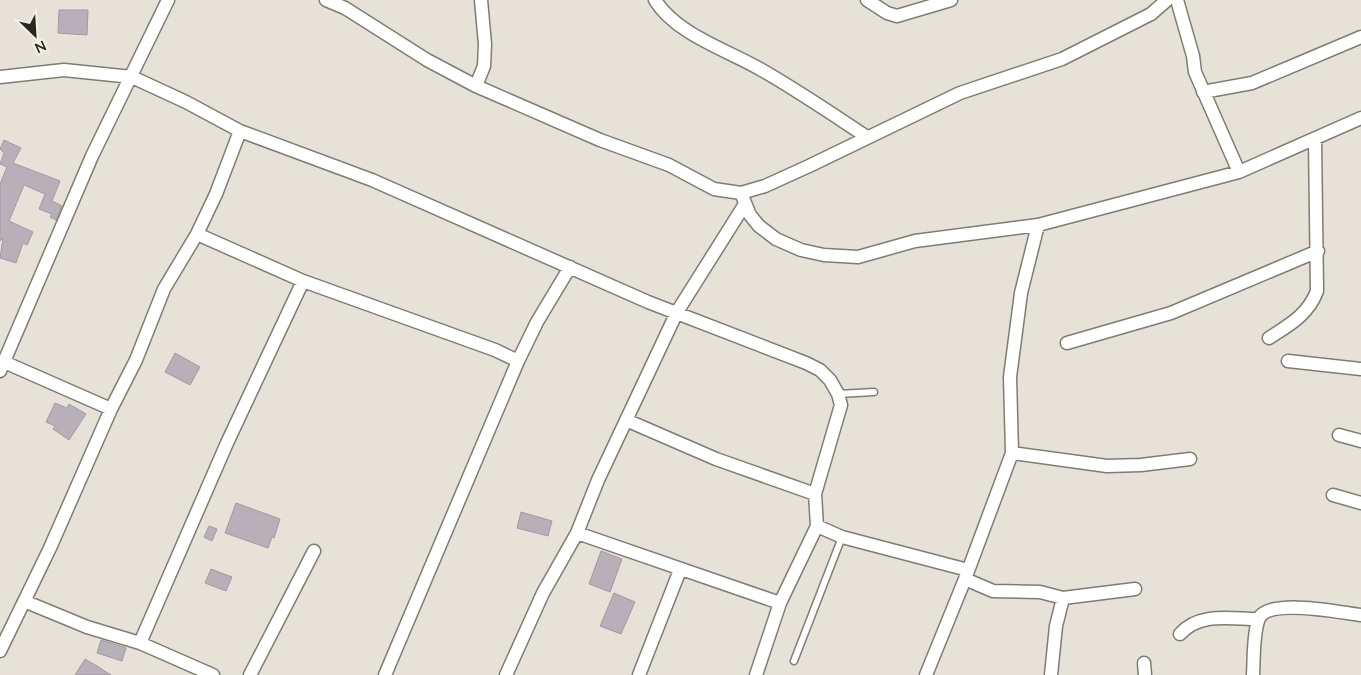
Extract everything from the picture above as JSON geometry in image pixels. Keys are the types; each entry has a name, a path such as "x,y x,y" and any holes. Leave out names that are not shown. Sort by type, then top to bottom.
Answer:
{"street":[{"path":"326,0 345,8 427,60 476,86 600,140 669,165 714,189 743,199 759,226 776,239 801,250 840,258 858,257 915,241 1038,224 1239,172 1361,118"},
{"path":"476,86 484,66 485,44 481,0"},
{"path":"656,0 668,17 717,49 758,68 867,137"},
{"path":"867,0 887,13 897,16 951,0"},
{"path":"506,675 544,593 577,533 598,480 678,312 743,199 765,186 968,89 1062,60 1151,14 1167,0"},
{"path":"1177,0 1193,56 1195,72 1239,172"},
{"path":"111,409 2,367 92,156 132,77 166,2"},
{"path":"1203,92 1252,83 1361,37"},
{"path":"0,77 64,70 132,77 186,102 240,131 372,180 648,302 678,312 820,370 838,394 841,405 815,494 817,526 780,603 756,675"},
{"path":"0,651 84,474 111,409 136,360 164,290 197,234 216,194 240,131"},
{"path":"1269,338 1296,320 1313,303 1317,291 1318,251 1315,139"},
{"path":"926,675 967,575 1012,453 1010,377 1022,293 1038,224"},
{"path":"197,234 303,281 495,350 518,362"},
{"path":"1067,343 1171,313 1318,251"},
{"path":"385,675 518,362 537,322 570,267"},
{"path":"140,643 231,434 303,281"},
{"path":"1288,361 1361,369"},
{"path":"626,420 716,459 815,494"},
{"path":"1339,434 1361,441"},
{"path":"1012,453 1107,466 1141,465 1190,459"},
{"path":"1333,495 1361,503"},
{"path":"817,526 842,537 967,575 993,591 1040,592 1063,598 1135,589"},
{"path":"577,533 780,603"},
{"path":"250,675 314,552"},
{"path":"639,675 680,570"},
{"path":"1051,675 1056,626 1063,598"},
{"path":"24,601 87,627 140,643 213,675"},
{"path":"1253,675 1258,619 1265,611 1279,607 1361,615"},
{"path":"1180,634 1188,625 1202,619 1258,619"}],"lane":[{"path":"838,394 874,392"},
{"path":"794,661 842,537"}],"building":[{"path":"59,10 88,10 87,35 58,33"},
{"path":"4,140 21,148 13,163 60,181 52,201 62,206 56,220 50,217 52,214 39,209 45,194 24,185 9,221 33,232 27,245 23,243 16,263 0,258 3,238 0,241 0,184 7,167 0,164 4,153 0,149"},
{"path":"175,353 200,367 190,385 165,372"},
{"path":"55,403 67,408 69,404 86,414 69,440 53,429 55,426 46,422"},
{"path":"236,503 280,519 274,538 272,537 268,548 225,533"},
{"path":"521,512 552,521 548,536 517,528"},
{"path":"209,526 217,529 212,541 204,537"},
{"path":"601,551 622,559 610,592 589,584"},
{"path":"211,569 232,577 226,591 205,583"},
{"path":"614,593 635,602 621,634 600,626"},
{"path":"101,640 126,648 122,661 97,653"},
{"path":"85,659 97,666 111,675 75,675"}]}
